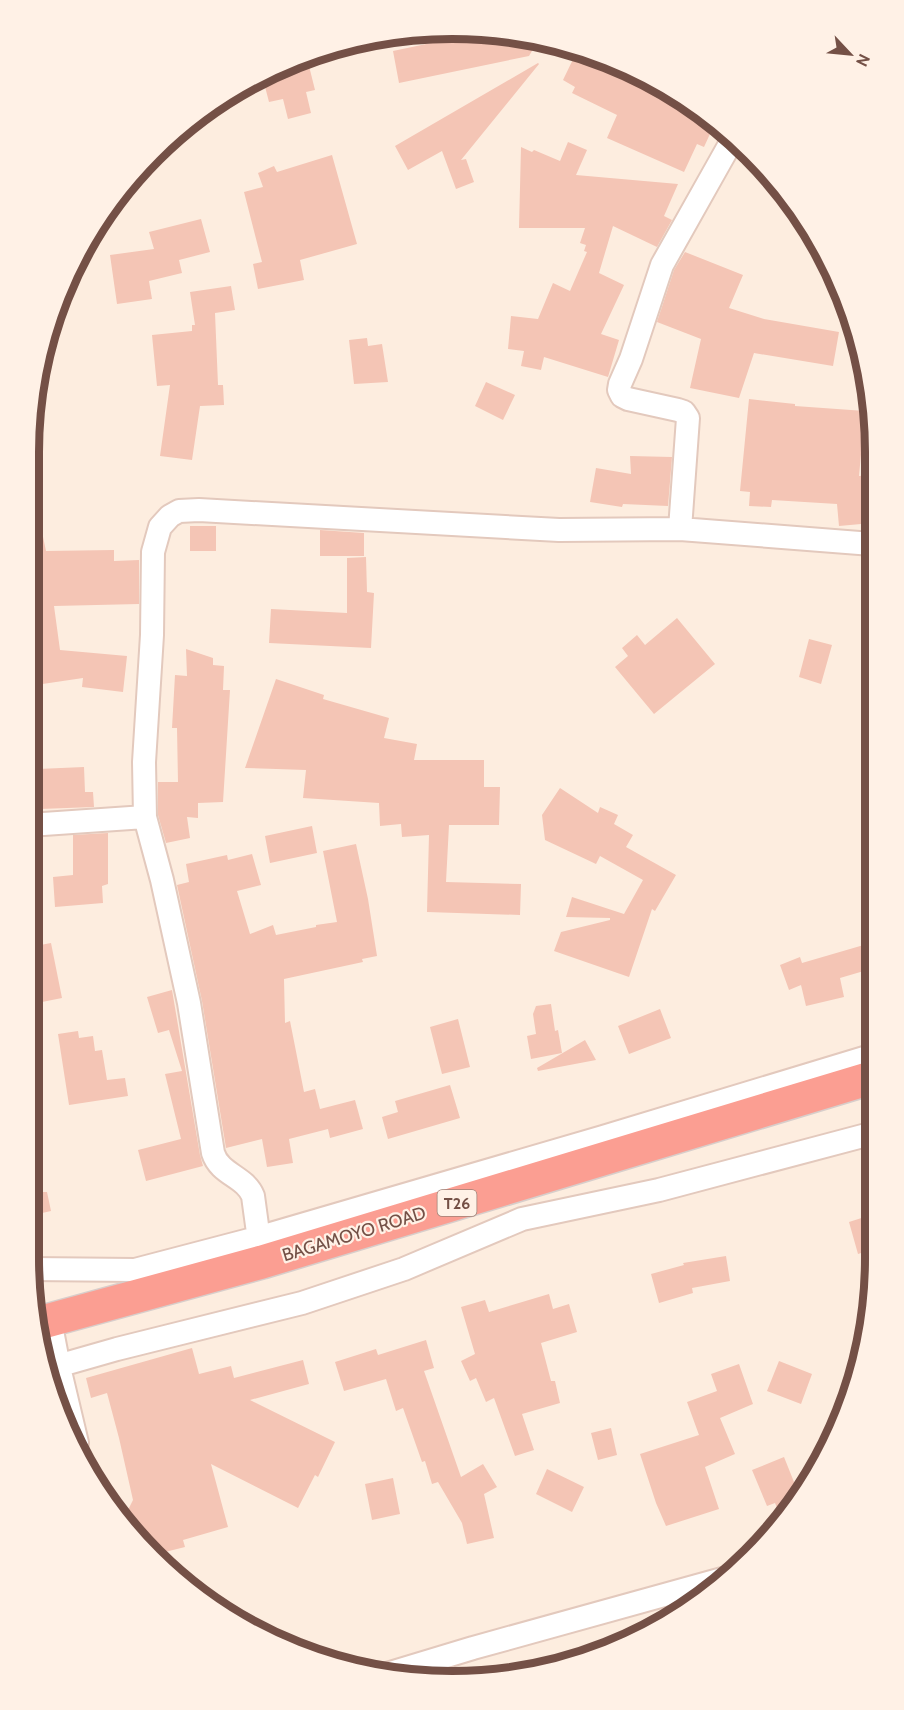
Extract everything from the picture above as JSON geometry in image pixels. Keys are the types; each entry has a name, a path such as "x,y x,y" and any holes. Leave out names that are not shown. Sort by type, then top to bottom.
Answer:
{"highway":[{"name":"BAGAMOYO ROAD","path":"45,1322 260,1250 865,1080"}],"street":[{"path":"680,529 688,418 684,412 678,410 628,399 622,396 619,390 662,265 729,146"},
{"path":"260,1250 254,1196 245,1183 216,1162 213,1153 189,1003 146,817 144,762 150,669 153,552 160,527 170,516 179,511 559,530 680,529 865,543"},
{"path":"39,824 146,817"},
{"path":"39,1269 135,1270 260,1250 603,1137 865,1058"},
{"path":"54,1368 117,1349 302,1303 404,1269 522,1219 659,1190 865,1135"},
{"path":"45,1322 51,1356"},
{"path":"407,1668 706,1583"}],"building":[{"path":"452,39 534,47 529,56 399,83 393,51"},
{"path":"574,58 585,61 610,70 658,94 711,131 704,147 697,144 684,172 607,138 617,115 572,93 575,87 563,80"},
{"path":"538,63 461,160 466,159 474,182 456,189 442,151 408,170 395,146"},
{"path":"309,65 315,90 306,92 311,113 288,119 283,99 269,102 264,84"},
{"path":"568,142 587,150 576,175 678,184 664,216 672,220 657,247 613,226 599,273 624,285 601,334 619,340 608,377 544,357 541,370 521,366 524,351 508,349 511,316 538,319 553,283 570,291 587,252 584,251 586,245 580,243 585,228 519,228 521,147 560,161"},
{"path":"332,155 357,244 300,260 304,280 258,289 253,264 262,262 244,192 263,187 258,173 274,166 277,172"},
{"path":"201,219 210,252 179,260 182,273 149,281 152,299 117,304 110,255 154,249 149,232"},
{"path":"685,252 743,275 729,308 764,319 839,332 833,366 754,353 739,398 690,388 701,339 657,322 674,270"},
{"path":"231,286 235,310 215,313 218,385 223,385 224,405 200,406 192,460 160,456 170,385 157,386 152,335 192,331 192,325 195,325 190,292"},
{"path":"367,338 368,346 382,344 388,382 354,384 349,340"},
{"path":"486,382 515,395 503,420 475,406"},
{"path":"749,399 795,404 795,406 862,411 864,424 859,476 865,476 865,524 839,526 837,504 772,500 771,507 749,506 750,492 740,491"},
{"path":"630,456 672,457 668,506 623,504 622,507 590,502 596,468 631,474"},
{"path":"39,518 46,551 114,550 114,561 139,560 139,604 54,606 60,650 127,656 123,692 82,687 83,678 39,685"},
{"path":"190,526 216,526 216,551 190,551"},
{"path":"320,530 364,533 364,556 320,556"},
{"path":"366,557 367,592 374,593 371,648 269,643 271,609 347,613 347,558"},
{"path":"677,618 715,664 654,714 615,667 628,656 622,648 637,635 645,645"},
{"path":"809,639 832,645 821,684 799,677"},
{"path":"186,649 213,658 213,665 224,666 223,690 230,690 223,802 198,803 198,818 187,817 190,838 166,843 158,815 158,782 178,782 177,728 172,728 175,675 187,676"},
{"path":"276,679 324,695 323,699 389,718 384,738 417,744 414,760 484,760 484,787 500,787 499,825 449,825 446,882 521,884 520,915 427,912 429,835 402,837 401,824 380,826 379,803 303,798 306,770 245,768"},
{"path":"84,767 85,792 93,792 94,807 40,809 39,769"},
{"path":"560,788 598,813 600,807 618,815 614,824 633,835 626,847 676,875 655,911 652,909 629,977 554,951 561,932 610,920 610,918 566,917 572,897 624,914 643,880 600,856 596,864 545,840 542,815"},
{"path":"312,826 317,853 270,863 265,836"},
{"path":"108,833 108,884 102,886 103,903 55,907 53,877 73,875 73,835"},
{"path":"356,844 377,956 362,959 363,962 284,979 285,1023 290,1021 304,1092 315,1089 320,1109 355,1100 363,1129 330,1138 328,1129 289,1139 293,1163 267,1167 262,1139 226,1148 202,1001 177,885 189,882 186,864 227,855 228,860 252,854 261,885 237,891 250,934 273,925 276,935 316,927 316,925 337,922 323,851"},
{"path":"51,943 62,998 42,1002 39,988 39,945"},
{"path":"865,945 865,971 840,978 844,997 806,1006 801,985 789,990 780,965 800,957 802,963"},
{"path":"172,990 203,1166 146,1181 138,1150 181,1139 165,1074 182,1071 169,1030 158,1033 147,997"},
{"path":"551,1004 555,1031 558,1030 562,1053 531,1059 527,1036 536,1034 533,1014 536,1006"},
{"path":"660,1009 671,1038 629,1054 618,1026"},
{"path":"458,1019 470,1067 442,1074 430,1027"},
{"path":"78,1031 79,1038 93,1036 95,1051 102,1050 107,1080 125,1078 128,1096 69,1105 58,1034"},
{"path":"585,1040 596,1060 538,1071 537,1068"},
{"path":"450,1085 460,1118 388,1139 382,1117 398,1112 395,1101"},
{"path":"39,1192 47,1192 51,1211 39,1214"},
{"path":"865,1217 865,1252 858,1254 849,1222"},
{"path":"726,1256 730,1281 692,1288 693,1293 659,1303 651,1274 684,1265 683,1263"},
{"path":"549,1294 553,1309 569,1304 577,1332 541,1343 551,1381 555,1381 560,1403 522,1414 534,1450 515,1456 494,1398 486,1402 476,1378 470,1381 461,1361 475,1354 461,1307 485,1300 489,1312"},
{"path":"426,1340 434,1368 424,1371 461,1477 483,1464 497,1487 484,1494 494,1538 467,1544 462,1523 438,1482 432,1484 403,1408 396,1411 386,1379 344,1391 335,1362 376,1349 378,1355"},
{"path":"192,1348 199,1374 231,1366 234,1378 303,1360 309,1384 250,1400 335,1442 318,1477 315,1475 298,1508 211,1464 228,1527 183,1540 185,1547 163,1553 127,1512 133,1500 107,1393 91,1398 86,1378"},
{"path":"779,1361 812,1374 801,1404 767,1391"},
{"path":"739,1364 753,1404 720,1418 735,1454 705,1467 719,1509 666,1526 640,1454 699,1435 687,1402 717,1391 711,1374"},
{"path":"611,1428 617,1455 598,1460 591,1433"},
{"path":"784,1457 796,1486 778,1511 775,1503 767,1506 752,1470"},
{"path":"547,1469 584,1487 572,1512 536,1494"},
{"path":"393,1478 400,1514 372,1520 365,1484"}]}
